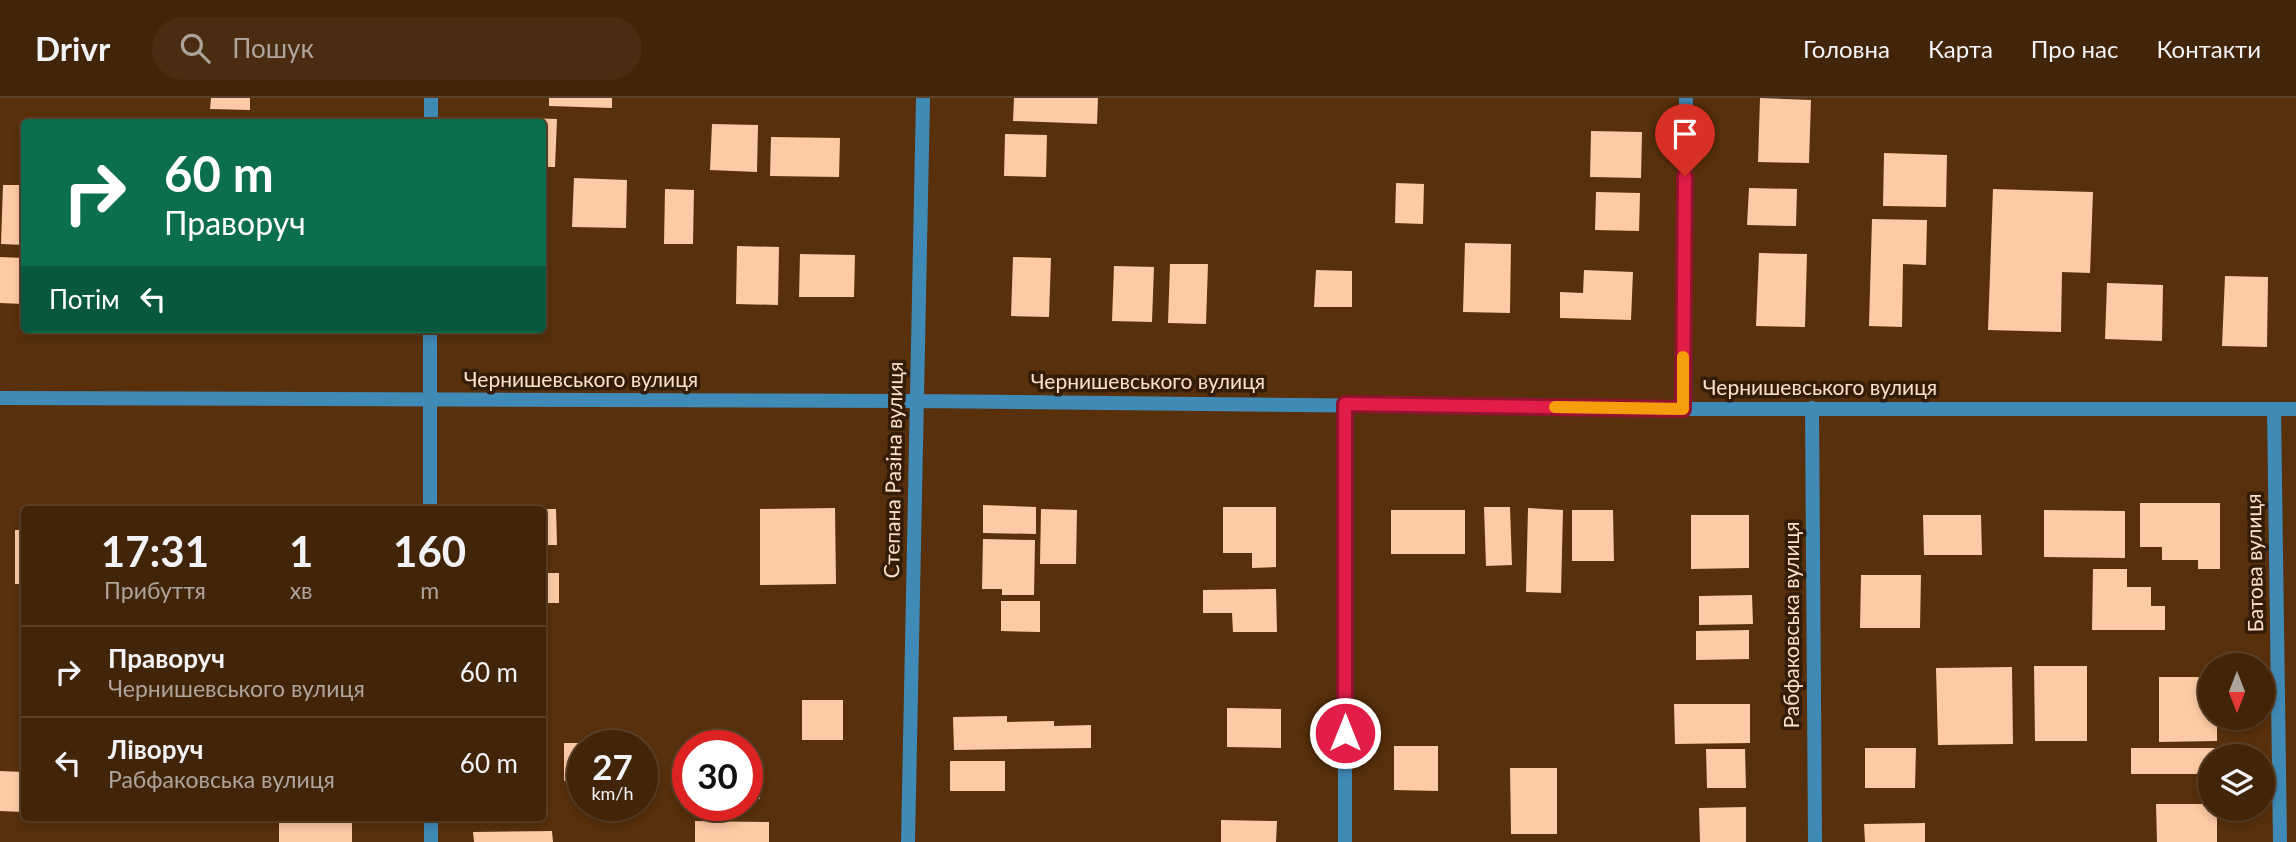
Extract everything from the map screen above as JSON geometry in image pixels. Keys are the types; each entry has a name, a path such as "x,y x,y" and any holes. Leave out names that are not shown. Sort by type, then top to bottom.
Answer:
{"street":[{"path":"431,98 431,119"},
{"name":"Степана Разіна вулиця","path":"908,842 923,98"},
{"path":"1683,409 1686,98"},
{"path":"430,333 430,506"},
{"name":"Чернишевського вулиця","path":"0,398 916,401 1683,409 2296,409"},
{"path":"1345,404 1345,842"},
{"name":"Рабфаковська вулиця","path":"1812,408 1815,842"},
{"name":"Батова вулиця","path":"2274,409 2280,842"},
{"path":"431,821 431,842"}],"building":[{"path":"211,98 250,98 250,110 210,109"},
{"path":"549,98 612,98 612,108 549,106"},
{"path":"1014,98 1098,98 1097,124 1013,121"},
{"path":"1760,98 1811,100 1809,163 1758,162"},
{"path":"487,117 557,119 555,167 546,167 546,119"},
{"path":"712,124 758,125 757,172 710,170"},
{"path":"1591,131 1642,132 1641,178 1590,177"},
{"path":"1005,134 1047,135 1046,177 1004,176"},
{"path":"771,137 840,138 839,177 770,176"},
{"path":"1884,153 1947,155 1946,207 1883,206"},
{"path":"574,178 627,180 626,228 572,227"},
{"path":"1396,183 1424,184 1423,224 1395,223"},
{"path":"3,185 21,185 21,245 1,244"},
{"path":"1749,188 1797,189 1796,226 1747,225"},
{"path":"665,189 694,190 693,244 664,244"},
{"path":"1993,189 2093,192 2090,273 2062,272 2061,332 1988,330"},
{"path":"1596,192 1640,193 1639,231 1595,230"},
{"path":"1872,219 1927,220 1926,265 1903,264 1902,327 1869,326"},
{"path":"1465,243 1511,244 1510,313 1463,312"},
{"path":"737,246 779,247 778,305 736,304"},
{"path":"1759,253 1807,254 1805,327 1756,326"},
{"path":"800,254 855,255 854,297 799,297"},
{"path":"0,257 21,258 21,304 0,303"},
{"path":"1013,257 1051,258 1049,317 1011,316"},
{"path":"1170,264 1208,264 1206,324 1168,323"},
{"path":"1114,266 1154,267 1152,322 1112,321"},
{"path":"1316,270 1352,271 1352,307 1314,307"},
{"path":"1584,270 1633,272 1631,320 1560,318 1560,292 1583,293"},
{"path":"2225,276 2268,277 2267,347 2222,346"},
{"path":"2107,283 2163,285 2162,341 2105,339"},
{"path":"2140,503 2220,503 2220,569 2198,569 2198,560 2162,560 2162,547 2140,547"},
{"path":"983,505 1036,507 1036,534 983,533"},
{"path":"1223,507 1276,507 1276,567 1252,568 1252,553 1223,553"},
{"path":"1484,507 1510,507 1512,565 1486,566"},
{"path":"835,508 836,584 760,585 760,509"},
{"path":"1528,508 1563,510 1561,593 1526,592"},
{"path":"546,509 556,509 557,545 546,545"},
{"path":"1041,509 1077,510 1076,564 1040,564"},
{"path":"1391,510 1465,510 1465,554 1391,554"},
{"path":"1572,510 1613,510 1614,561 1572,561"},
{"path":"2044,510 2125,511 2125,558 2044,557"},
{"path":"1691,515 1749,515 1749,568 1691,569"},
{"path":"1923,515 1981,515 1982,555 1924,555"},
{"path":"15,530 21,530 21,584 15,584"},
{"path":"983,539 1035,540 1034,595 1002,595 1002,589 982,589"},
{"path":"2093,569 2127,569 2127,587 2151,587 2151,606 2165,606 2165,630 2092,630"},
{"path":"546,573 559,573 559,603 546,603"},
{"path":"1861,575 1921,575 1920,628 1860,628"},
{"path":"1276,589 1277,632 1233,632 1232,613 1203,613 1203,590"},
{"path":"1752,595 1753,624 1699,625 1699,596"},
{"path":"1001,601 1040,601 1040,632 1001,631"},
{"path":"1749,630 1749,659 1696,660 1696,631"},
{"path":"2034,666 2087,666 2087,741 2035,741"},
{"path":"2012,667 2013,744 1938,745 1936,668"},
{"path":"2159,677 2198,677 2198,730 2217,730 2217,741 2159,742"},
{"path":"802,700 843,700 843,740 802,740"},
{"path":"1674,704 1750,704 1750,743 1675,744"},
{"path":"1227,708 1281,709 1281,748 1227,747"},
{"path":"1007,716 1007,722 1054,721 1054,726 1091,725 1091,748 954,750 953,717"},
{"path":"564,743 567,743 567,781 564,781"},
{"path":"1394,746 1438,746 1438,791 1394,790"},
{"path":"1865,748 1916,748 1915,788 1865,788"},
{"path":"2131,748 2198,748 2198,774 2131,774"},
{"path":"1706,749 1745,749 1746,788 1707,788"},
{"path":"950,761 1005,761 1005,791 950,791"},
{"path":"1510,768 1557,768 1557,834 1511,834"},
{"path":"0,771 21,772 21,812 0,811"},
{"path":"2156,804 2198,804 2198,821 2217,821 2217,842 2157,842"},
{"path":"1746,807 1746,842 1700,842 1699,808"},
{"path":"1221,820 1277,821 1276,842 1221,842"},
{"path":"695,821 769,822 769,842 695,842"},
{"path":"279,822 352,822 352,842 279,842"},
{"path":"1925,823 1925,842 1865,842 1864,824"},
{"path":"552,831 553,842 474,842 473,832"}],"slow traffic":[{"path":"1555,407 1683,409 1683,357"}],"route":[{"path":"1345,733 1345,404 1683,409 1685,176"}]}
